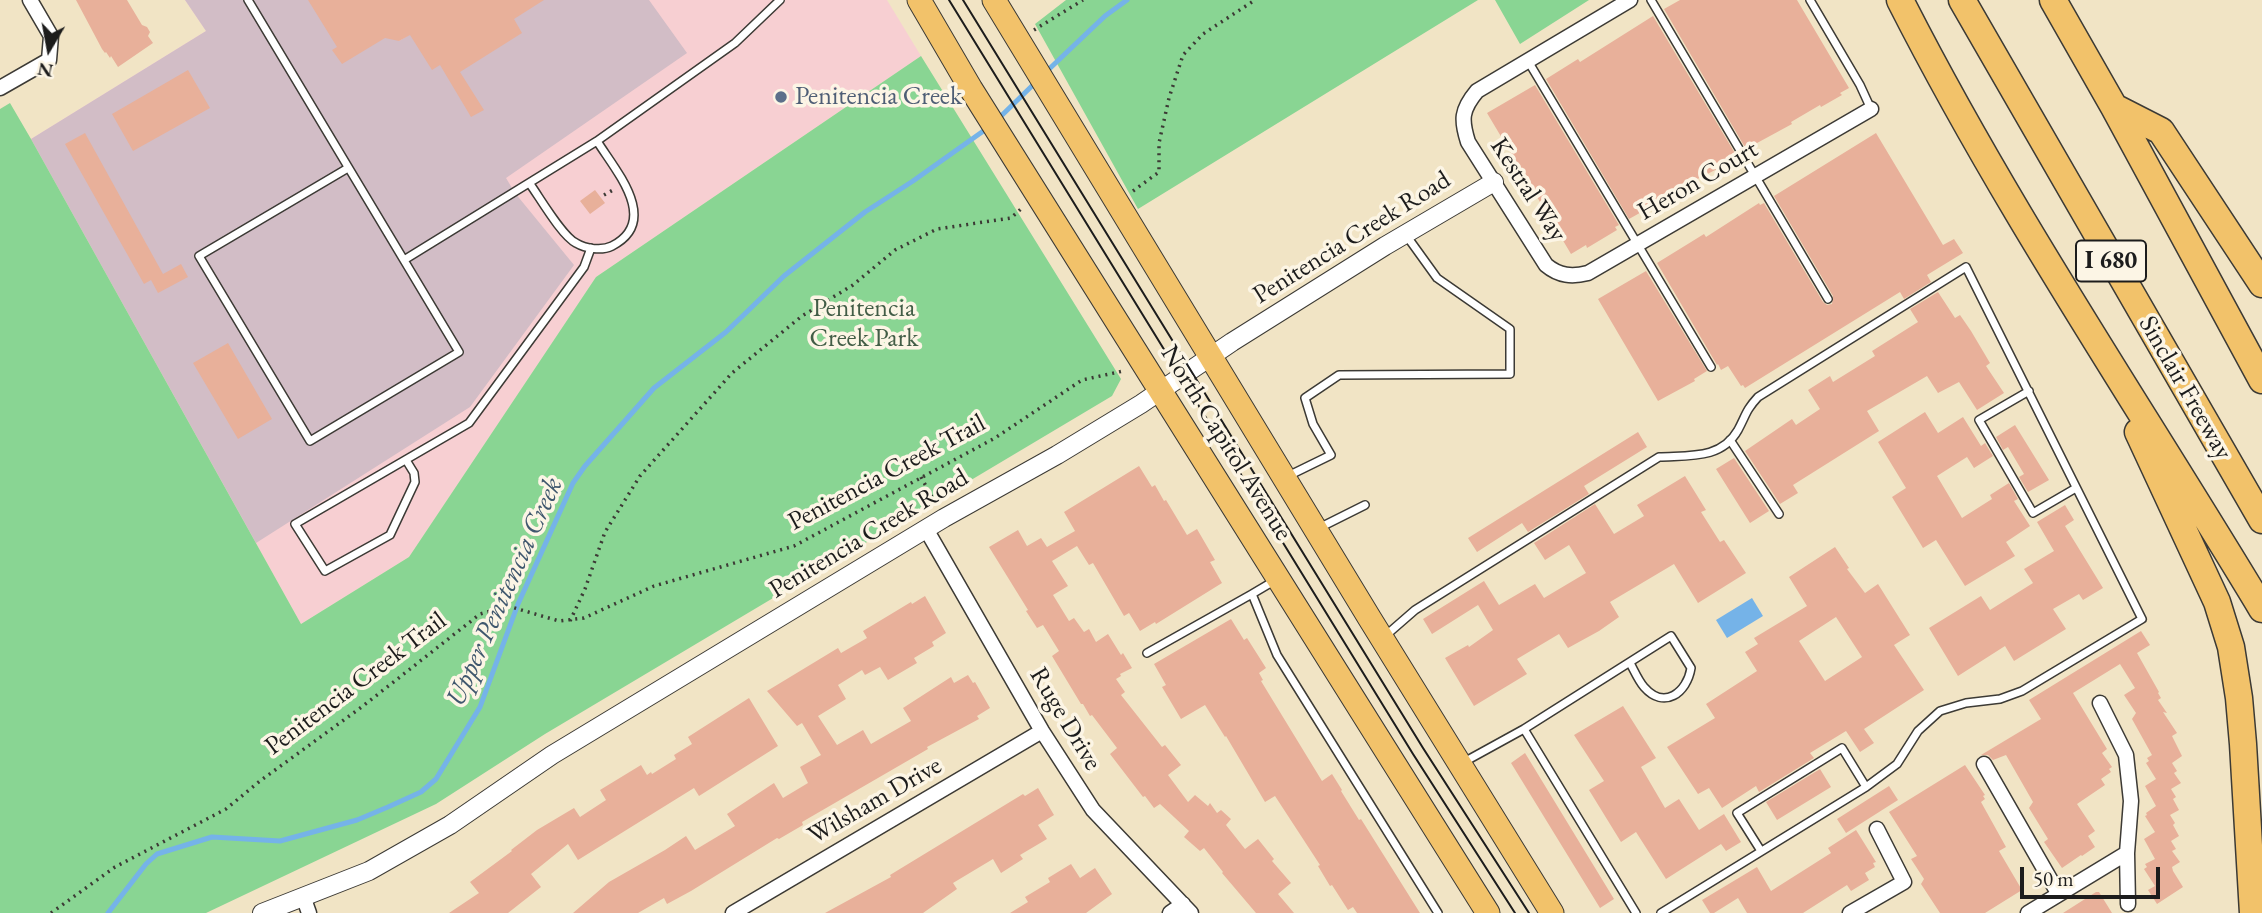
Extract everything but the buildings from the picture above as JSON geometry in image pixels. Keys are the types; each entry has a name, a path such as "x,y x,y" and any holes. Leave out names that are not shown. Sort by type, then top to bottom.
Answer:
{"highway":[{"path":"1900,0 1937,74 1982,153 2262,609"},
{"name":"Sinclair Freeway","path":"1962,0 2262,520"},
{"name":"I 680","path":"2053,0 2262,380"},
{"path":"2114,107 2161,131 2262,284"},
{"path":"2090,329 2217,602 2231,646 2243,744 2253,913"}],"main road":[{"name":"North Capitol Avenue","path":"919,0 971,89 1029,199 1161,391 1488,913"},
{"name":"North Capitol Avenue","path":"1000,4 1028,57 1552,913"}],"street":[{"path":"0,88 49,60 51,36 30,0"},
{"path":"1528,61 1630,0"},
{"name":"Kestral Way","path":"1528,61 1477,91 1464,113 1463,126 1468,142 1546,265"},
{"name":"Heron Court","path":"1546,265 1561,274 1575,276 1588,273 1871,109"},
{"name":"Penitencia Creek Road","path":"262,913 306,904 369,872 450,825 552,755 926,529 1057,455 1405,234 1494,182"},
{"name":"Ruge Drive","path":"926,529 1042,731 1093,810 1187,909"},
{"path":"2101,703 2126,755 2131,801 2127,853 2128,904"},
{"name":"Wilsham Drive","path":"733,913 1042,731"},
{"path":"1984,764 2058,893"},
{"path":"1850,913 1904,882 1877,829"},
{"path":"2028,913 2127,853"},
{"path":"1170,913 1187,909"}],"lane":[{"path":"248,0 459,352 310,441 199,256 348,168"},
{"path":"404,260 597,141 735,43 780,0"},
{"path":"1651,0 1828,299"},
{"path":"1810,0 1860,85 1871,109"},
{"path":"1528,61 1711,367"},
{"path":"530,184 575,243 605,249 619,242 633,221 635,209 631,196 597,141"},
{"path":"1284,478 1331,455 1313,424 1305,398 1339,375 1510,374 1510,329 1437,278 1405,234"},
{"path":"406,460 414,473 415,482 390,535 325,571 295,524 469,423 584,267 591,248"},
{"path":"1383,639 1415,610 1659,457 1700,457 1720,449 1737,431 1746,411 1758,397 1966,267 2142,619 2022,691 2000,699 1966,703 1940,711 1918,731 1897,764 1866,787 1661,913"},
{"path":"2029,391 1979,420 2034,513 2076,488"},
{"path":"1730,440 1779,514"},
{"path":"1316,530 1365,505"},
{"path":"1147,653 1278,579"},
{"path":"1252,594 1277,655 1438,913"},
{"path":"1460,764 1524,729 1671,636 1691,668 1686,686 1678,694 1666,698 1644,687 1630,663"},
{"path":"1524,729 1636,913"},
{"path":"1761,851 1737,813 1842,748 1866,787"}],"path":[{"path":"1033,31 1083,0"},
{"path":"1133,191 1159,172 1159,143 1169,97 1183,55 1203,34 1255,0"},
{"path":"604,195 613,190"},
{"path":"570,621 605,532 639,476 732,373 802,316 853,285 895,250 937,229 1011,218 1029,199"},
{"name":"Penitencia Creek Trail","path":"51,913 115,867 226,809 480,614 508,606 546,618 570,621 584,618 654,586 794,546 995,438 1082,380 1122,371"},
{"path":"921,477 933,499"}],"shaded area":[{"path":"185,0 887,0 921,56 596,277 409,557 301,624 31,139 206,31"},
{"path":"185,0 373,0 399,41 466,0 649,0 687,53 506,178 515,193 574,265 470,407 256,543 31,139 206,31"}],"green space":[{"path":"1066,0 1478,0 1138,209 1035,24"},
{"path":"1495,0 1589,0 1520,44"},
{"name":"Penitencia Creek Park","path":"921,56 1121,379 1112,396 545,734 436,804 206,913 0,913 0,109 10,103 301,624 409,557 596,277"}],"water":[{"path":"1752,598 1763,616 1727,638 1716,620"}],"waterway":[{"name":"Upper Penitencia Creek","path":"1046,72 1105,16 1127,0"},
{"name":"Upper Penitencia Creek","path":"996,121 1037,81"},
{"name":"Upper Penitencia Creek","path":"108,913 157,854 212,837 280,841 357,820 421,792 436,779 480,707 518,604 573,483 585,466 654,388 726,332 784,276 865,212 989,127"}],"tram line":[{"path":"949,0 1413,754 1515,913"},
{"path":"963,0 1423,748 1529,913"}],"place":[{"name":"Penitencia Creek","path":"781,97"}]}
